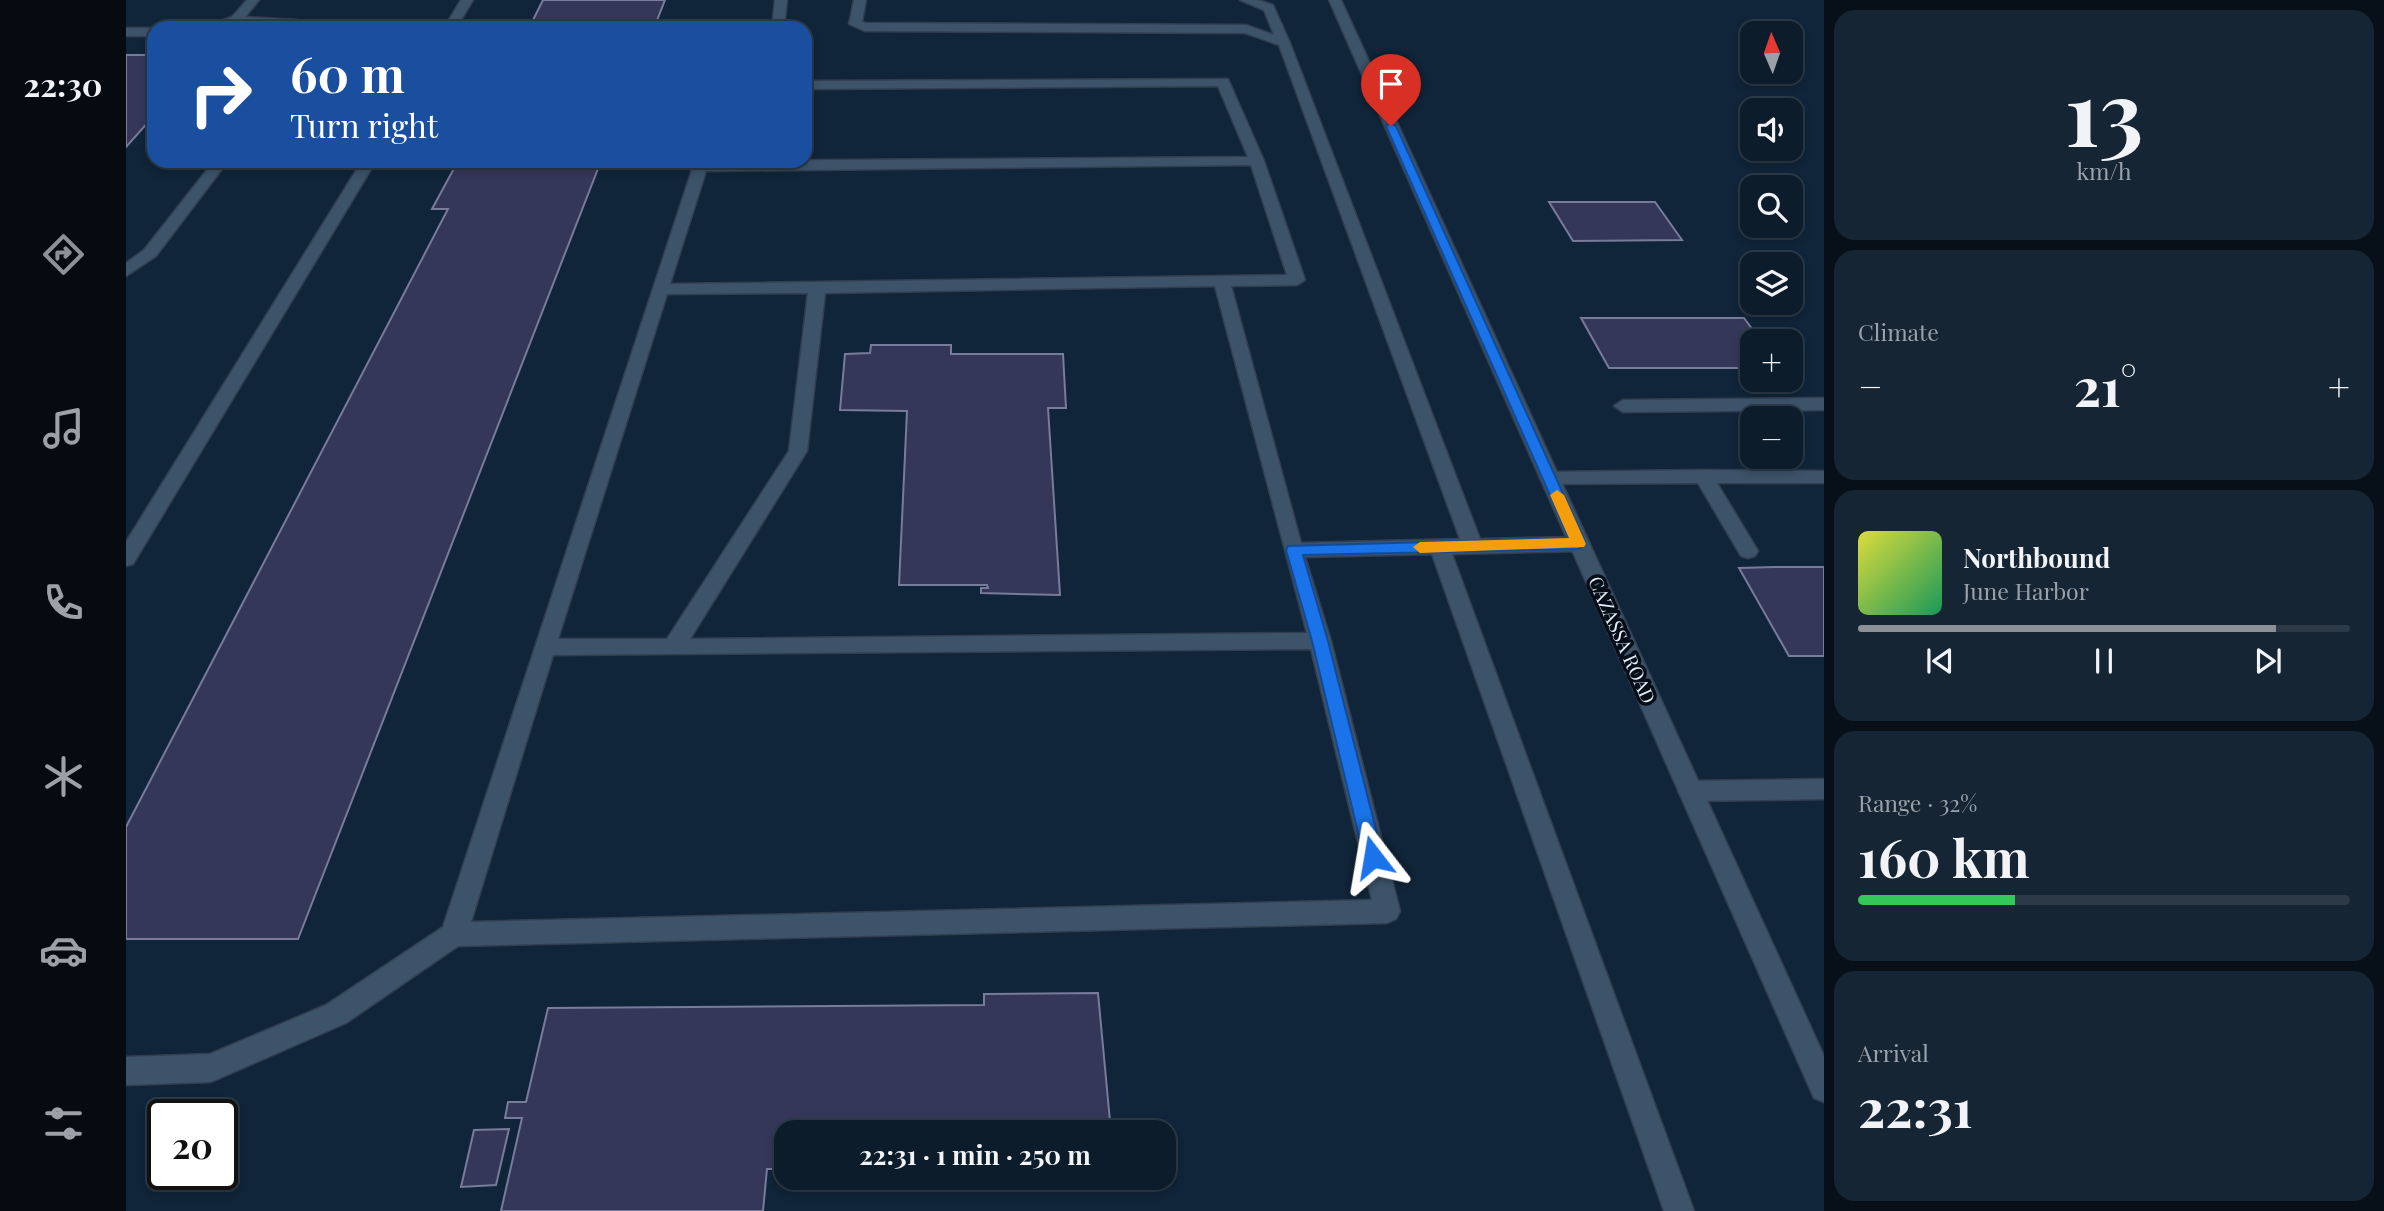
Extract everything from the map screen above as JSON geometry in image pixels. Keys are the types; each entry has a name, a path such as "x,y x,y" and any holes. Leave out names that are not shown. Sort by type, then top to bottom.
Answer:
{"street":[{"path":"236,20 253,0"},
{"path":"454,21 467,0"},
{"path":"779,21 781,0"},
{"path":"860,0 855,24 864,27 1246,29 1284,43"},
{"path":"1246,0 1269,8 1284,43 1473,546"},
{"name":"CAZASSA ROAD","path":"1335,0 1824,1088"},
{"path":"232,21 251,21"},
{"path":"126,32 147,32"},
{"path":"661,289 1297,281 1256,161 1223,82 812,85"},
{"path":"812,163 1256,161"},
{"path":"126,271 150,253 216,168"},
{"path":"126,559 365,168"},
{"path":"454,934 700,168"},
{"path":"126,253 150,253"},
{"path":"126,1071 210,1068 336,1014 454,934 1387,911 1320,641 1293,550 1222,281"},
{"path":"673,647 798,452 817,288"},
{"path":"1623,406 1824,404"},
{"path":"1704,476 1748,551"},
{"path":"1550,478 1824,477"},
{"path":"1293,550 1579,544"},
{"path":"1439,547 1679,1211"},
{"path":"545,647 1320,641"},
{"path":"1690,791 1824,789"}],"building":[{"path":"543,0 665,0 657,21 532,21"},
{"path":"126,55 147,55 147,123 126,147"},
{"path":"454,168 598,168 298,939 126,939 126,827 448,209 432,209"},
{"path":"1549,202 1655,202 1682,240 1573,241"},
{"path":"1581,318 1744,318 1752,329 1740,329 1740,368 1609,368"},
{"path":"871,345 951,345 951,354 1063,354 1066,408 1048,408 1060,595 981,593 981,588 988,588 987,585 899,585 907,411 840,410 845,354 870,353"},
{"path":"1824,567 1824,656 1789,656 1739,568"},
{"path":"1098,993 1110,1120 774,1120 774,1169 767,1169 763,1211 501,1211 522,1118 505,1118 508,1102 526,1102 548,1008 984,1005 984,994"},
{"path":"509,1129 496,1185 461,1187 474,1130"}],"slow traffic":[{"path":"1420,547 1579,544 1557,495"}],"route":[{"path":"1373,857 1320,641 1293,550 1579,544 1391,126"}]}
